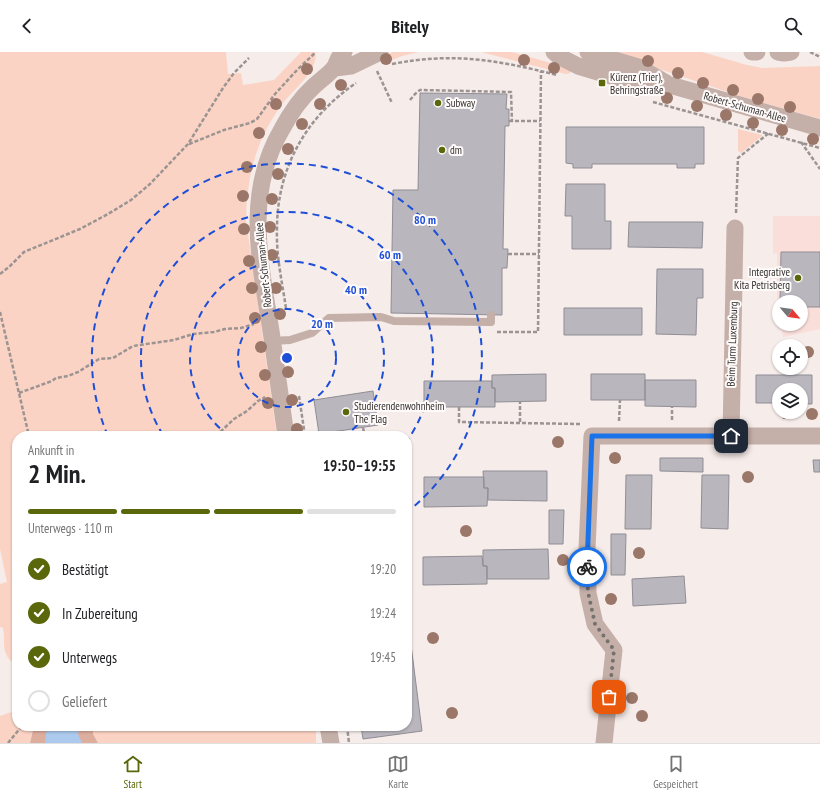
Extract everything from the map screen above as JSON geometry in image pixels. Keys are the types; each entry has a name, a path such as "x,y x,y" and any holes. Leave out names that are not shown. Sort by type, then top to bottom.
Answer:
{"street":[{"name":"Robert-Schuman-Allee","path":"285,431 257,229 258,205 263,176 273,146 288,118 312,88 335,68 337,60 344,52"},
{"name":"Robert-Schuman-Allee","path":"554,52 560,57 578,66 634,83 670,85 820,128"},
{"name":"Robert-Schuman-Allee","path":"588,52 638,67 670,85"},
{"path":"752,52 757,52"},
{"path":"778,52 791,52"},
{"path":"335,68 352,66 385,58"},
{"name":"Beim Turm Luxemburg","path":"731,436 735,228"},
{"path":"604,743 614,650 595,624 588,592 587,549 592,436 820,436"},
{"path":"329,731 331,743"}],"lane":[{"path":"272,341 290,340 312,333 329,318 381,317 394,321 492,322 491,315"}],"path":[{"path":"188,144 224,130 250,123 257,119 275,94 316,52"},
{"path":"810,52 820,57"},
{"path":"385,58 404,60 427,55"},
{"path":"480,56 562,76"},
{"path":"0,274 24,252 80,229 131,200 150,184 188,144 223,88 248,58"},
{"path":"372,73 377,70 392,103"},
{"path":"493,332 538,332 541,71"},
{"path":"286,308 277,245 278,205 285,176 299,143 319,113 358,81"},
{"path":"410,100 420,90 511,92 511,121 540,121"},
{"path":"652,102 820,148"},
{"path":"735,228 738,158 769,133"},
{"path":"801,142 820,169"},
{"path":"508,254 539,254"},
{"path":"0,312 28,431"},
{"path":"18,393 52,381 56,378 68,376 99,359 113,358 133,346 174,340 193,334 241,328 269,321"},
{"path":"298,392 304,431"},
{"path":"221,431 234,419 247,411 264,397 280,393"},
{"path":"618,423 620,400"},
{"path":"520,401 520,422"},
{"path":"459,407 459,422 580,424 592,436"},
{"path":"671,424 672,407"},
{"path":"8,743 18,731"},
{"path":"348,731 349,743"}],"shaded area":[{"path":"0,52 226,52 228,74 241,73 243,85 274,80 301,52 315,52 315,59 309,74 280,107 264,134 254,161 248,189 246,220 276,431 12,431 12,662 6,655 3,628 0,627 0,584 7,582 0,549"},
{"path":"393,52 419,52 402,56 387,62 382,62 378,58"},
{"path":"481,52 512,52 572,69 570,73 566,74"},
{"path":"608,52 702,52 762,68 820,66 820,119 740,96"},
{"path":"738,129 762,136 741,153 738,151"},
{"name":"Integrative Kita Petrisberg","path":"773,216 820,216 820,329 783,337 782,331 808,331 808,295 777,295 777,253 773,254"},
{"path":"12,712 12,731 33,731 30,743 0,743 0,716"},
{"path":"33,731 93,731 98,743 30,743"},
{"path":"93,731 316,731 316,743 98,743"}],"water":[{"path":"47,731 79,731 78,734 82,743 45,743"}],"building":[{"path":"420,93 507,94 506,109 509,109 509,126 505,126 503,249 508,249 507,268 502,268 502,315 391,313 393,190 418,190"},
{"path":"566,127 704,127 704,164 695,164 695,168 677,168 677,164 592,164 592,168 573,168 573,164 566,163"},
{"path":"566,184 605,184 605,221 611,221 611,249 572,249 572,216 565,216"},
{"path":"629,222 703,222 702,248 628,247"},
{"path":"781,252 820,252 820,307 808,307 808,295 780,295"},
{"path":"657,269 703,269 703,298 697,298 696,335 656,334"},
{"path":"564,308 642,308 642,335 564,335"},
{"path":"546,374 546,401 495,402 495,388 492,388 492,375"},
{"path":"591,374 645,374 645,400 591,400"},
{"path":"756,375 812,375 812,404 808,404 808,383 772,383 772,403 756,403"},
{"path":"645,380 696,380 696,407 645,406"},
{"path":"424,381 492,381 492,388 495,388 495,407 424,407"},
{"name":"Studierendenwohnheim The Flag","path":"373,391 378,425 339,431 319,431 314,400"},
{"path":"660,458 703,458 703,472 660,471"},
{"path":"813,460 820,460 820,472 814,472"},
{"path":"483,471 547,471 547,501 488,500 488,488 484,488"},
{"path":"626,475 652,475 651,529 625,529"},
{"path":"702,475 729,475 728,529 701,528"},
{"path":"424,477 484,477 484,488 488,488 487,506 424,507"},
{"path":"549,510 564,510 563,544 549,544"},
{"path":"611,534 626,534 625,575 611,575"},
{"path":"548,549 549,579 487,579 487,566 483,566 483,550"},
{"path":"482,556 483,566 487,566 487,584 423,585 423,557"},
{"path":"684,576 686,603 633,606 632,579"},
{"path":"412,653 422,731 363,739 362,731 412,731"}],"way so far":[{"path":"587,567 588,592 595,624 614,650 609,697"}],"place":[{"name":"Kürenz (Trier), Behringstraße","path":"602,83"},
{"name":"Subway","path":"438,103"},
{"name":"dm","path":"442,150"},
{"name":"Integrative Kita Petrisberg","path":"798,278"},
{"name":"Studierendenwohnheim The Flag","path":"346,412"}],"route":[{"path":"587,567 592,436 731,436"}]}
